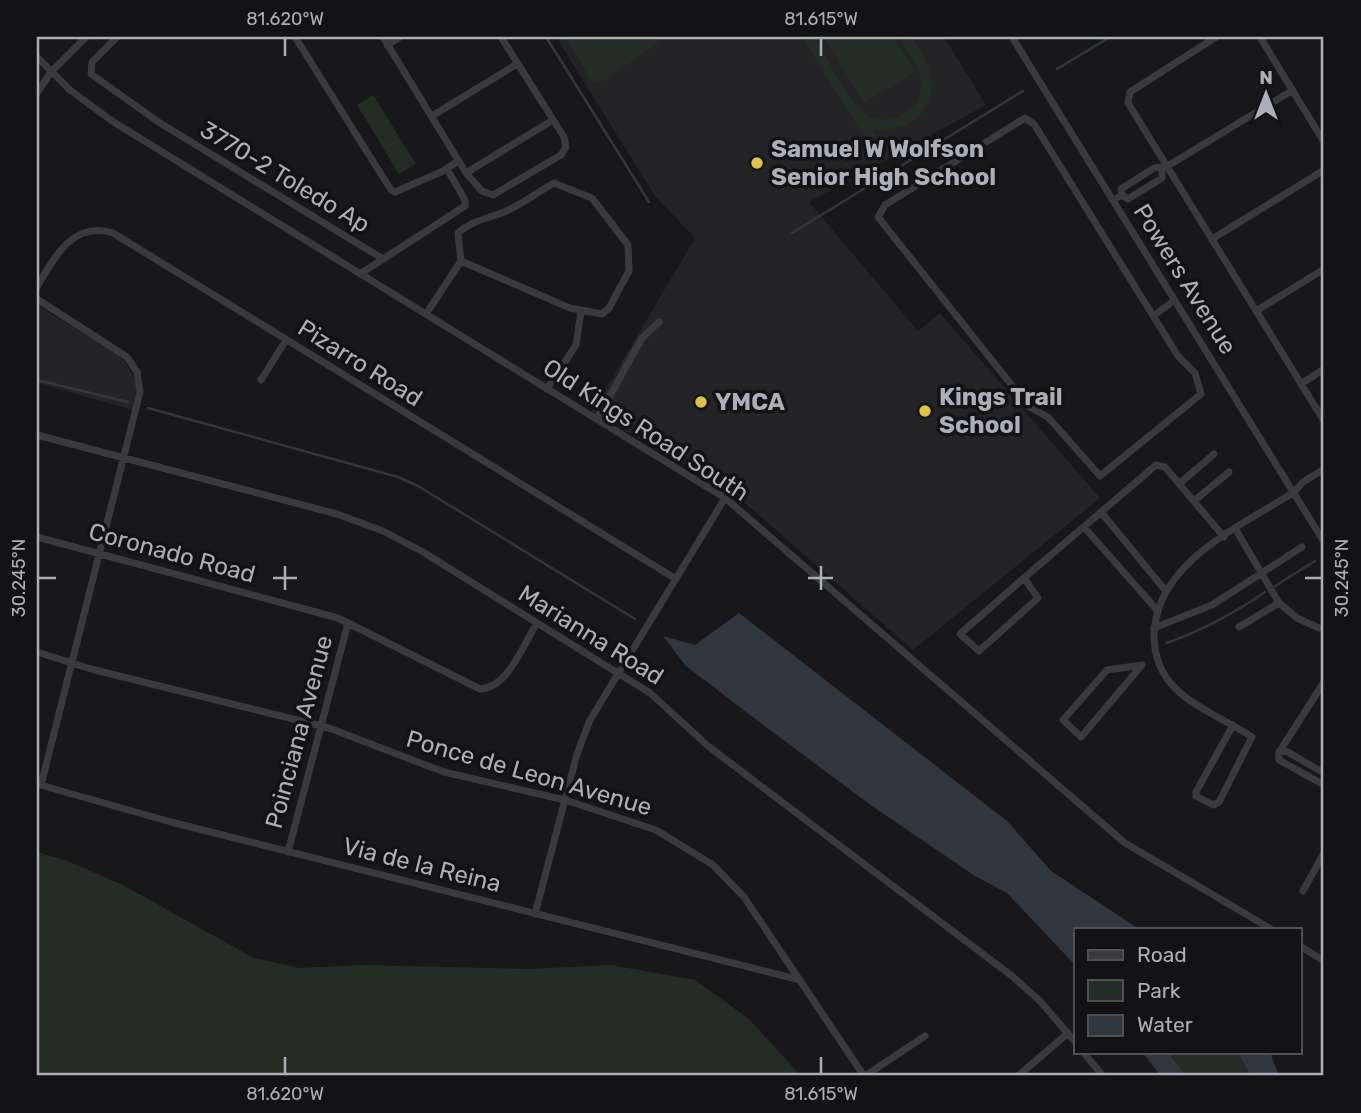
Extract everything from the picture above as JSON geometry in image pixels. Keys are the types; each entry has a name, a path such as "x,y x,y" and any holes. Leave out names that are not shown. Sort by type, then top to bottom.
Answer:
{"street":[{"path":"37,93 51,72 86,37"},
{"name":"3770-2 Toledo Ap","path":"117,37 92,62 91,74 160,123 383,259 465,206 465,200 447,169"},
{"path":"295,37 391,190 395,192 447,169 458,161"},
{"path":"383,37 466,173 489,195 501,193 561,155 566,147 566,141 501,37"},
{"path":"387,45 400,37"},
{"name":"Powers Avenue","path":"1012,37 1324,542"},
{"path":"1216,37 1128,96 1128,103 1164,168 1212,239 1324,421"},
{"path":"1260,37 1324,142"},
{"name":"Old Kings Road South","path":"37,57 51,72 112,121 725,498 1117,836 1268,928"},
{"path":"432,116 517,64"},
{"path":"1164,168 1162,178 1128,199 1122,195 1121,188 1154,168 1164,168 1293,90"},
{"path":"1025,118 1034,124 1153,316 1178,356 1195,373 1200,394 1100,476 1048,417 1029,407 878,217 885,205 1025,118"},
{"path":"466,173 553,120"},
{"path":"1212,239 1324,170"},
{"path":"426,314 461,261 458,233 486,216 506,211 554,183 592,198 628,245 629,271 609,309 602,314 581,311 522,290 503,278 461,261"},
{"path":"1113,200 1122,195"},
{"name":"Pizarro Road","path":"37,287 69,239 82,232 107,231 676,579"},
{"path":"360,274 383,259"},
{"path":"1256,311 1324,269"},
{"path":"37,299 120,351 137,372 139,394 73,664 39,784"},
{"path":"1153,316 1175,300"},
{"path":"547,389 576,345 581,311"},
{"path":"597,419 642,338 659,321"},
{"path":"261,380 286,340"},
{"path":"1301,384 1324,369"},
{"name":"Marianna Road","path":"37,435 370,526 424,552 650,693 708,746 1012,976 1074,1040"},
{"path":"1179,484 1214,454"},
{"path":"1024,578 1038,598 978,651 960,634 1024,578 1156,465 1165,467 1224,537"},
{"path":"1233,725 1196,792 1196,796 1213,805 1219,802 1252,737 1233,725 1179,692 1162,672 1155,652 1154,628 1157,610 1165,590 1191,561 1324,469"},
{"path":"1194,501 1229,472"},
{"path":"535,914 583,735 618,672 725,498"},
{"path":"1101,512 1165,590"},
{"path":"1084,527 1157,610"},
{"path":"1236,530 1279,603 1290,614 1319,628"},
{"name":"Coronado Road","path":"37,537 322,613 348,623 480,690 492,688 502,679 537,623"},
{"path":"1154,628 1212,605 1302,547"},
{"path":"1239,627 1279,603"},
{"name":"Poinciana Avenue","path":"288,852 348,623"},
{"name":"Ponce de Leon Avenue","path":"37,652 73,664 321,726 471,780 565,800 656,830 713,865 744,897 864,1076"},
{"path":"1142,665 1107,670 1063,720 1081,737 1155,652"},
{"path":"1324,682 1280,751 1279,760 1324,785"},
{"path":"1280,751 1286,751 1324,773"},
{"name":"Via de la Reina","path":"39,784 91,801 288,852 800,981"},
{"path":"1303,891 1323,857"},
{"path":"1302,947 1324,961"},
{"path":"1018,1076 1068,1033"},
{"path":"864,1076 925,1036"},
{"path":"1085,1054 1103,1076"}],"shaded area":[{"path":"556,37 944,37 986,105 809,202 918,331 940,313 1100,498 913,650 731,491 592,412 695,238 655,196"},
{"path":"37,305 123,358 137,384 133,410 37,383"}],"green space":[{"path":"566,37 653,37 659,43 600,83 591,80"},
{"path":"802,37 814,37 859,108 866,114 885,120 904,114 912,108 921,91 918,68 898,37 911,37 926,61 931,76 932,89 924,111 907,125 884,130 872,129 880,142 871,148"},
{"path":"823,37 893,37 915,72 864,103"},
{"path":"373,95 416,164 399,174 357,105"},
{"path":"37,852 67,861 121,884 252,957 300,968 362,965 528,969 611,965 695,980 749,1019 801,1076 37,1076"},
{"path":"1170,1054 1238,1054 1251,1076 1186,1076"}],"water":[{"path":"739,613 1007,821 1051,871 1137,928 1074,928 1074,964 1007,893 975,876 872,806 754,718 686,666 663,636 695,645"},
{"path":"1144,1054 1170,1054 1186,1076 1161,1076"},
{"path":"1238,1054 1271,1054 1279,1076 1251,1076"}],"waterway":[{"path":"546,37 649,202"},
{"path":"1057,69 1110,37"},
{"path":"792,233 1023,91"},
{"path":"37,380 128,402"},
{"path":"148,408 398,477 418,486 635,619"},
{"path":"1275,586 1315,561"},
{"path":"1166,643 1217,621 1265,592"}],"place":[{"name":"Samuel W Wolfson Senior High School","path":"757,163"},
{"name":"YMCA","path":"701,402"},
{"name":"Kings Trail School","path":"925,411"}]}
